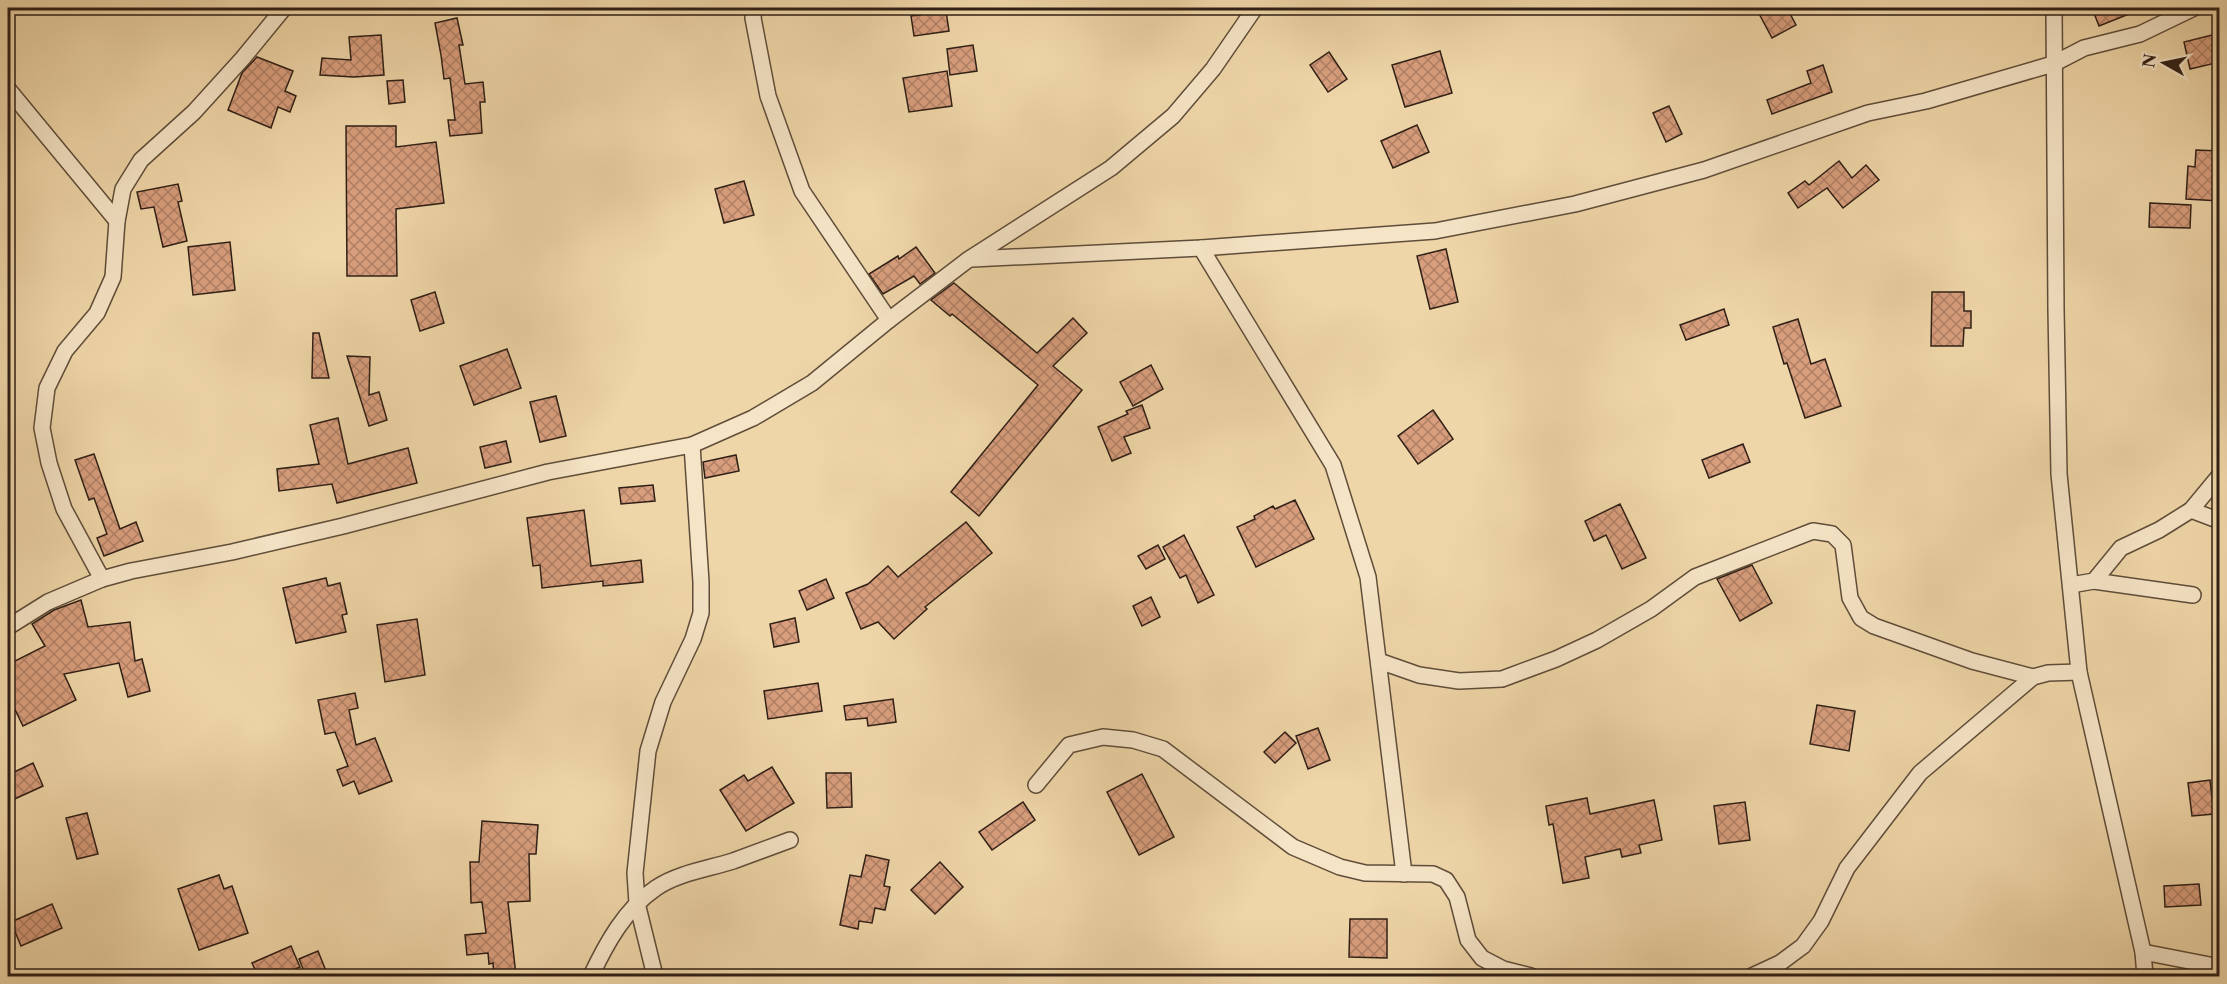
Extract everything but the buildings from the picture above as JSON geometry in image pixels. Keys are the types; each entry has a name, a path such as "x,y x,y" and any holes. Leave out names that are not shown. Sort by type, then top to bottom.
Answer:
{"street":[{"path":"102,579 64,509 49,463 42,428 47,388 65,351 98,313 113,277 117,221 123,189 141,160 194,112 284,8"},
{"path":"754,8 753,18 768,96 802,191 889,320"},
{"path":"8,627 48,602 102,579 130,571 232,552 343,526 548,472 692,445 753,418 812,383 969,259 1111,168 1173,116 1213,69 1254,8"},
{"path":"2054,8 2059,474 2079,672 2143,952 2145,976"},
{"path":"969,259 1201,248 1435,231 1575,204 1704,170 1868,113 1926,101 2053,64 2084,48 2140,34 2194,8"},
{"path":"8,89 117,221"},
{"path":"1201,248 1334,465 1368,577 1404,874"},
{"path":"655,976 637,903 635,873 648,751 663,702 693,639 701,613 692,445"},
{"path":"2094,581 2121,548 2159,530 2191,510 2220,476"},
{"path":"2191,510 2220,521"},
{"path":"1379,661 1419,675 1459,681 1502,679 1556,659 1597,640 1651,609 1695,577 1813,531 1832,534 1843,545 1850,598 1861,618 1874,626 1972,661 2033,677"},
{"path":"2071,585 2094,581 2193,595"},
{"path":"1752,976 1780,963 1803,946 1821,921 1847,868 1920,773 2033,677 2048,673 2079,672"},
{"path":"1036,785 1069,745 1103,737 1133,740 1163,749 1293,847 1340,867 1365,873 1433,874 1446,880 1457,897 1468,940 1482,958 1503,969 1531,976"},
{"path":"591,976 606,945 637,903 657,887 691,872 733,861 790,840"},
{"path":"2143,952 2220,967"}]}
